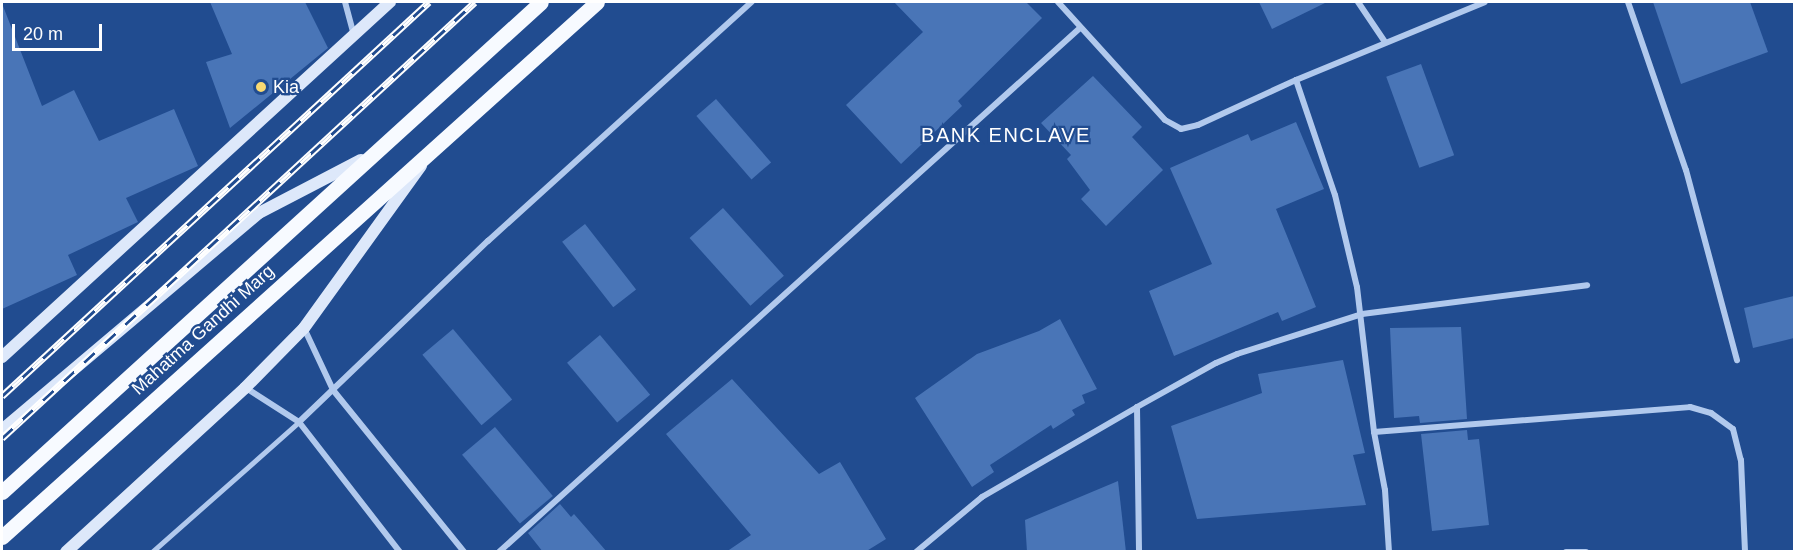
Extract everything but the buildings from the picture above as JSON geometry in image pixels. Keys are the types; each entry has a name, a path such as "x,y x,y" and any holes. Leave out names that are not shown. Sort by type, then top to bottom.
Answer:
{"main road":[{"path":"2,357 390,2"},
{"name":"Mahatma Gandhi Marg","path":"2,492 381,150 541,2"},
{"name":"Mahatma Gandhi Marg","path":"2,537 597,2"},
{"name":"Mahatma Gandhi Marg","path":"2,429 259,213 381,150"},
{"name":"Mahatma Gandhi Marg","path":"66,552 245,388 304,328 431,153"}],"street":[{"path":"345,2 354,35"},
{"path":"299,422 488,242 752,2"},
{"path":"1058,2 1165,120 1181,129 1198,125 1296,80 1481,2"},
{"path":"1358,2 1385,42"},
{"path":"1628,2 1686,170 1737,360"},
{"path":"499,552 1080,28"},
{"path":"1296,80 1344,226 1362,314 1374,432 1385,490 1389,552"},
{"path":"916,552 982,497 1137,406 1216,363 1267,343 1362,314 1587,285"},
{"path":"304,328 333,390 464,552"},
{"path":"245,388 299,422 400,552"},
{"path":"1137,406 1139,552"},
{"path":"1374,432 1690,407 1711,413 1733,429 1742,460 1745,552"},
{"path":"1566,552 1586,552"}],"lane":[{"path":"152,552 299,422"}],"railway":[{"path":"2,396 429,2"},
{"path":"2,438 475,2"}],"place":[{"name":"Kia","path":"261,87"}],"district":[{"name":"BANK ENCLAVE","path":"1006,135"}]}
